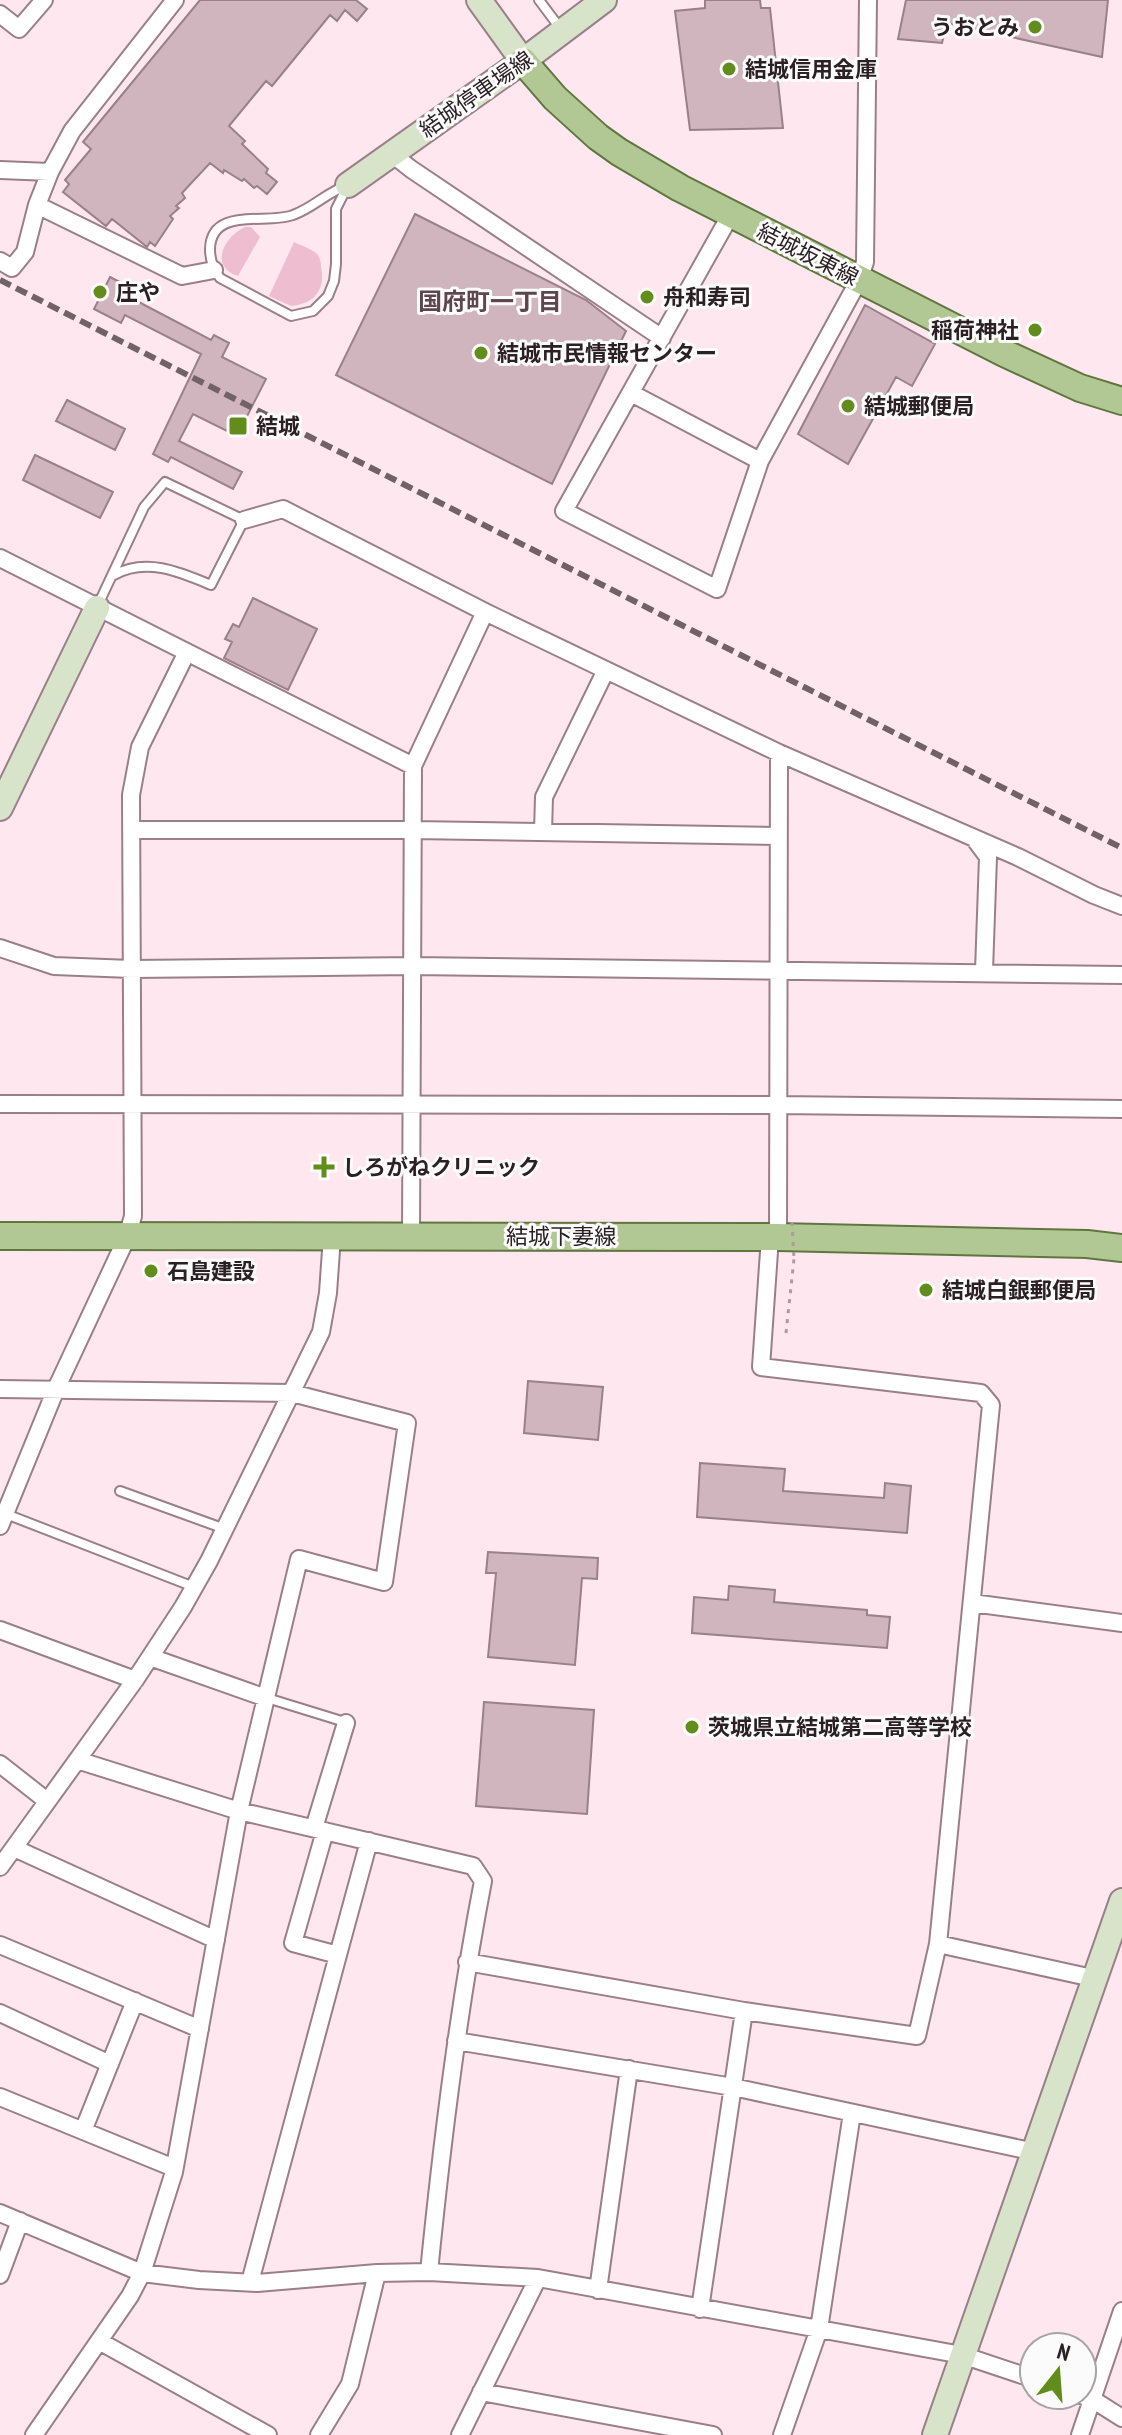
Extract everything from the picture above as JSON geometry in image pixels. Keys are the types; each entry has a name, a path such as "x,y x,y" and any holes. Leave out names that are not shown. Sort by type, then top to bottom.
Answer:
{"main road":[{"name":"結城坂東線","path":"523,61 555,98 608,145 680,188 1064,382 1122,401"},
{"name":"結城下妻線","path":"0,1236 780,1232 1122,1248"}],"street":[{"path":"0,14 19,29 44,0"},
{"path":"0,261 12,268 25,252 37,205 72,131 175,0"},
{"path":"479,0 523,61"},
{"name":"結城停車場線","path":"348,185 604,0"},
{"path":"731,214 564,511 717,589 760,461 859,280 865,262 868,0"},
{"path":"392,154 662,338"},
{"path":"0,170 50,172"},
{"path":"37,205 182,276 214,270"},
{"path":"631,393 760,461"},
{"path":"244,520 283,509 485,612 779,753 1122,906"},
{"path":"0,558 413,766"},
{"path":"0,808 97,608"},
{"path":"411,1236 413,766 485,612"},
{"path":"2,1520 56,1389 127,1237 133,1216 131,795 140,747 187,652"},
{"path":"543,832 544,797 606,670"},
{"path":"467,1962 744,2011 917,2036 938,1944 991,1405 981,1393 761,1367 780,1232 779,753"},
{"path":"131,830 413,830 779,836"},
{"path":"976,841 988,857 984,971"},
{"path":"0,948 54,966 131,969 413,966 1122,975"},
{"path":"0,1104 779,1105 1122,1109"},
{"path":"0,1867 135,1680 194,1587 225,1529 321,1332 328,1293 332,1236"},
{"path":"0,1389 292,1393 407,1423 384,1582 299,1559 239,1811 174,2168 142,2273 130,2296 34,2435"},
{"path":"972,1603 1122,1623"},
{"path":"0,1630 135,1680"},
{"path":"150,1657 266,1698"},
{"path":"338,1955 293,1943 346,1723"},
{"path":"77,1760 239,1811 473,1866 483,1881 456,2041 429,2272"},
{"path":"0,1764 47,1801"},
{"path":"250,2282 369,1841"},
{"path":"14,1848 216,1940"},
{"path":"935,2435 1122,1901"},
{"path":"938,1944 1097,1979"},
{"path":"0,1945 200,2029"},
{"path":"83,2131 135,2001"},
{"path":"700,2309 744,2011"},
{"path":"0,2013 110,2064"},
{"path":"456,2041 733,2087 1035,2152"},
{"path":"598,2290 629,2069"},
{"path":"0,2097 174,2168"},
{"path":"782,2435 819,2329 852,2113"},
{"path":"0,2213 142,2273 250,2282 429,2272 538,2278 962,2355 1018,2374"},
{"path":"0,2275 20,2221"},
{"path":"319,2435 350,2384 377,2273"},
{"path":"460,2435 538,2278"},
{"path":"1098,2370 1122,2311"},
{"path":"99,2341 268,2435"},
{"path":"481,2392 713,2435"},
{"path":"1098,2404 1122,2418"},
{"path":"1080,2435 1084,2411"}],"lane":[{"path":"539,0 563,31"},
{"path":"348,185 336,209 334,281 328,296 318,308 291,316 220,278 214,270 210,244 220,226 238,219 280,220 297,214 331,191 348,185"},
{"path":"97,608 144,507 165,482 244,520 211,585 178,572 149,566 128,567 114,575"},
{"path":"120,1491 225,1529"},
{"path":"2,1520 194,1587"},
{"path":"266,1698 346,1723"}],"path":[{"path":"780,1232 794,1259 786,1333"}],"shaded area":[{"path":"245,227 251,227 260,237 238,276 224,266 222,252 230,238"},
{"path":"294,242 317,254 322,283 312,299 291,306 269,296"}],"building":[{"path":"200,0 356,0 367,9 357,21 345,10 337,21 330,15 272,86 266,81 229,126 245,141 242,144 268,169 266,173 277,182 267,194 244,179 242,181 224,170 223,173 210,163 182,193 185,198 176,206 179,208 170,216 173,219 155,246 150,242 147,247 112,219 106,226 63,192 69,184 65,180 91,149 83,142"},
{"name":"結城信用金庫","path":"705,0 760,0 761,8 770,8 783,128 690,130 675,11 705,8"},
{"name":"うおとみ","path":"906,0 1108,0 1102,57 947,23 942,43 898,39"},
{"name":"結城市民情報センター","path":"415,214 586,300 626,331 552,484 336,375"},
{"path":"110,277 137,291 133,299 211,340 214,335 229,343 222,357 266,379 237,436 193,414 179,441 242,472 233,489 171,457 168,462 153,454 201,354 125,315 121,323 94,309"},
{"path":"865,305 935,344 912,386 896,377 848,464 798,434"},
{"path":"67,400 125,429 115,450 56,421"},
{"path":"35,455 113,492 100,518 23,480"},
{"path":"253,598 317,629 288,690 224,658 232,642 225,639 233,624 239,627"},
{"path":"528,1381 603,1387 598,1440 524,1433"},
{"path":"700,1463 785,1469 783,1491 884,1498 885,1483 911,1486 907,1533 697,1517"},
{"path":"488,1552 598,1558 597,1579 582,1578 575,1665 488,1657 496,1573 486,1573"},
{"path":"729,1586 775,1590 774,1602 867,1610 867,1615 890,1617 887,1648 692,1633 694,1597 728,1600"},
{"path":"484,1702 594,1710 587,1814 476,1806"}],"railway":[{"path":"0,280 1122,848"}],"place":[{"name":"うおとみ","path":"1035,27"},
{"name":"結城信用金庫","path":"729,69"},
{"name":"庄や","path":"100,292"},
{"name":"舟和寿司","path":"647,297"},
{"name":"稲荷神社","path":"1035,330"},
{"name":"結城市民情報センター","path":"481,353"},
{"name":"結城郵便局","path":"848,406"},
{"name":"結城","path":"238,426"},
{"name":"しろがねクリニック","path":"324,1167"},
{"name":"石島建設","path":"151,1271"},
{"name":"結城白銀郵便局","path":"926,1290"},
{"name":"茨城県立結城第二高等学校","path":"692,1727"}],"district":[{"name":"国府町一丁目","path":"490,301"}]}
